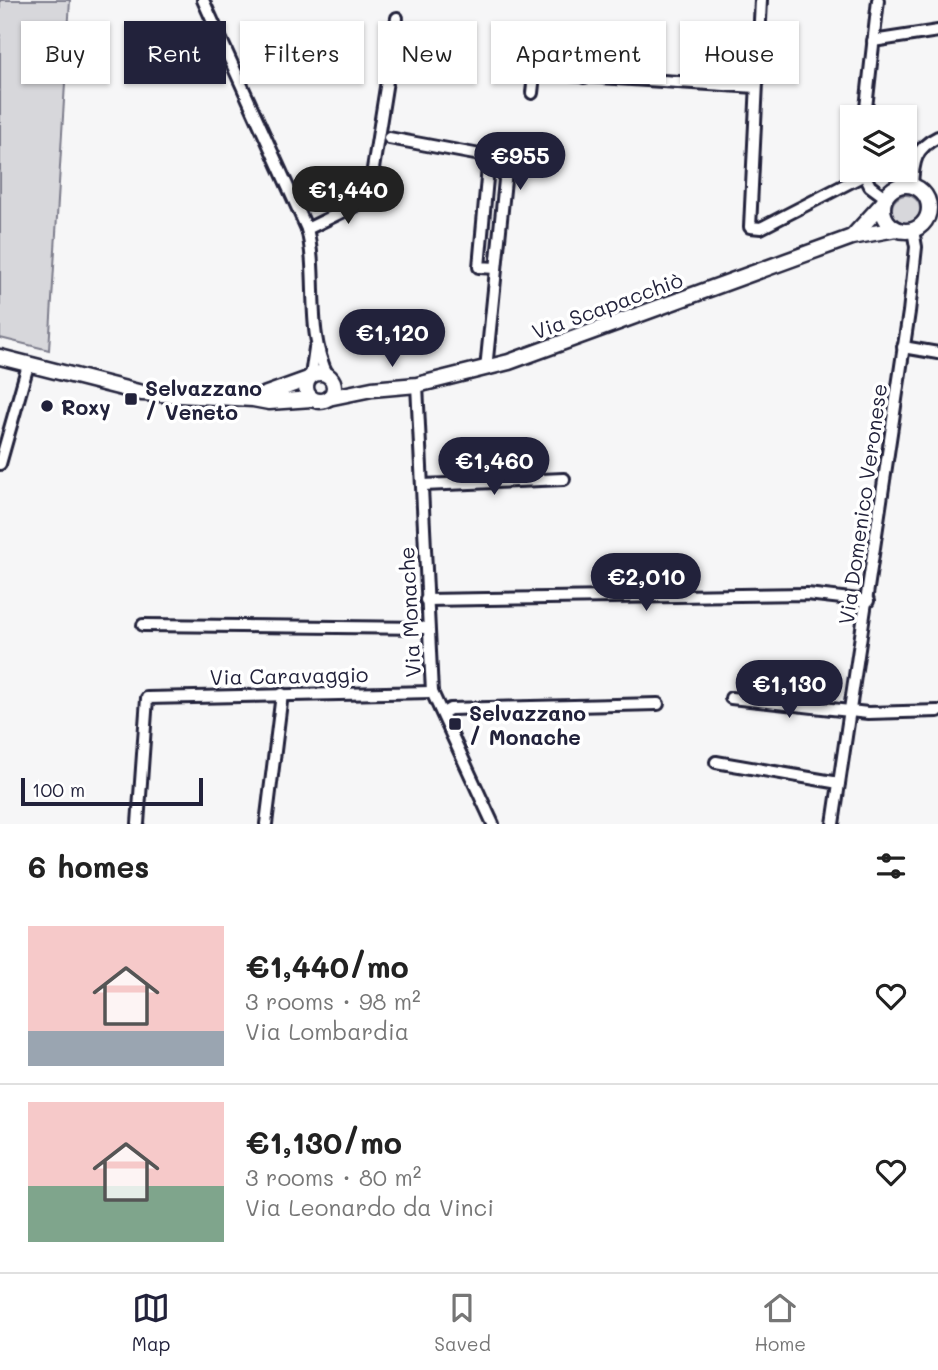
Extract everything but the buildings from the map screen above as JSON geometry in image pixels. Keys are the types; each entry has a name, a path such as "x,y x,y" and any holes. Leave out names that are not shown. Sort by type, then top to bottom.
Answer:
{"street":[{"path":"203,0 307,229 312,264 316,341 307,392 312,399"},
{"path":"761,0 748,217 753,229 761,228 846,182"},
{"path":"866,105 878,0"},
{"path":"307,229 358,204 369,194 397,18"},
{"path":"873,41 938,31"},
{"path":"666,82 757,87"},
{"path":"532,93 533,84"},
{"path":"925,221 929,206 917,189 913,166 918,151 938,137"},
{"path":"389,138 507,160 486,369"},
{"path":"489,156 479,267 495,268"},
{"path":"868,182 884,200 885,218 896,229"},
{"name":"Via Scapacchiò","path":"852,237 899,186 938,192"},
{"path":"913,230 938,209"},
{"name":"Via Scapacchiò","path":"0,357 142,393 270,402 328,398 372,389 416,385 486,369 543,351 852,237 896,229 913,230"},
{"name":"Via Domenico Veronese","path":"833,824 903,347 916,247 913,230"},
{"path":"316,341 334,388 328,398"},
{"path":"903,347 938,353"},
{"path":"0,464 28,365"},
{"name":"Via Scapacchiò","path":"253,399 323,373 372,389"},
{"name":"Via Monache","path":"416,385 432,692 493,824"},
{"path":"423,485 564,479"},
{"path":"426,600 807,594 867,601"},
{"path":"143,625 427,628"},
{"name":"Via Caravaggio","path":"138,824 147,698 432,692"},
{"path":"266,824 282,694"},
{"path":"732,698 850,711 938,711"},
{"path":"443,713 450,709 658,704"},
{"path":"716,762 839,783"}],"shaded area":[{"path":"0,0 70,0 69,21 21,21 21,84 65,84 49,350 0,338"},
{"path":"906,195 916,199 920,209 916,219 906,223 896,219 892,209 896,199"}],"place":[{"name":"Selvazzano / Veneto","path":"131,399"},
{"name":"Roxy","path":"47,406"},
{"name":"Selvazzano / Monache","path":"455,724"}]}
